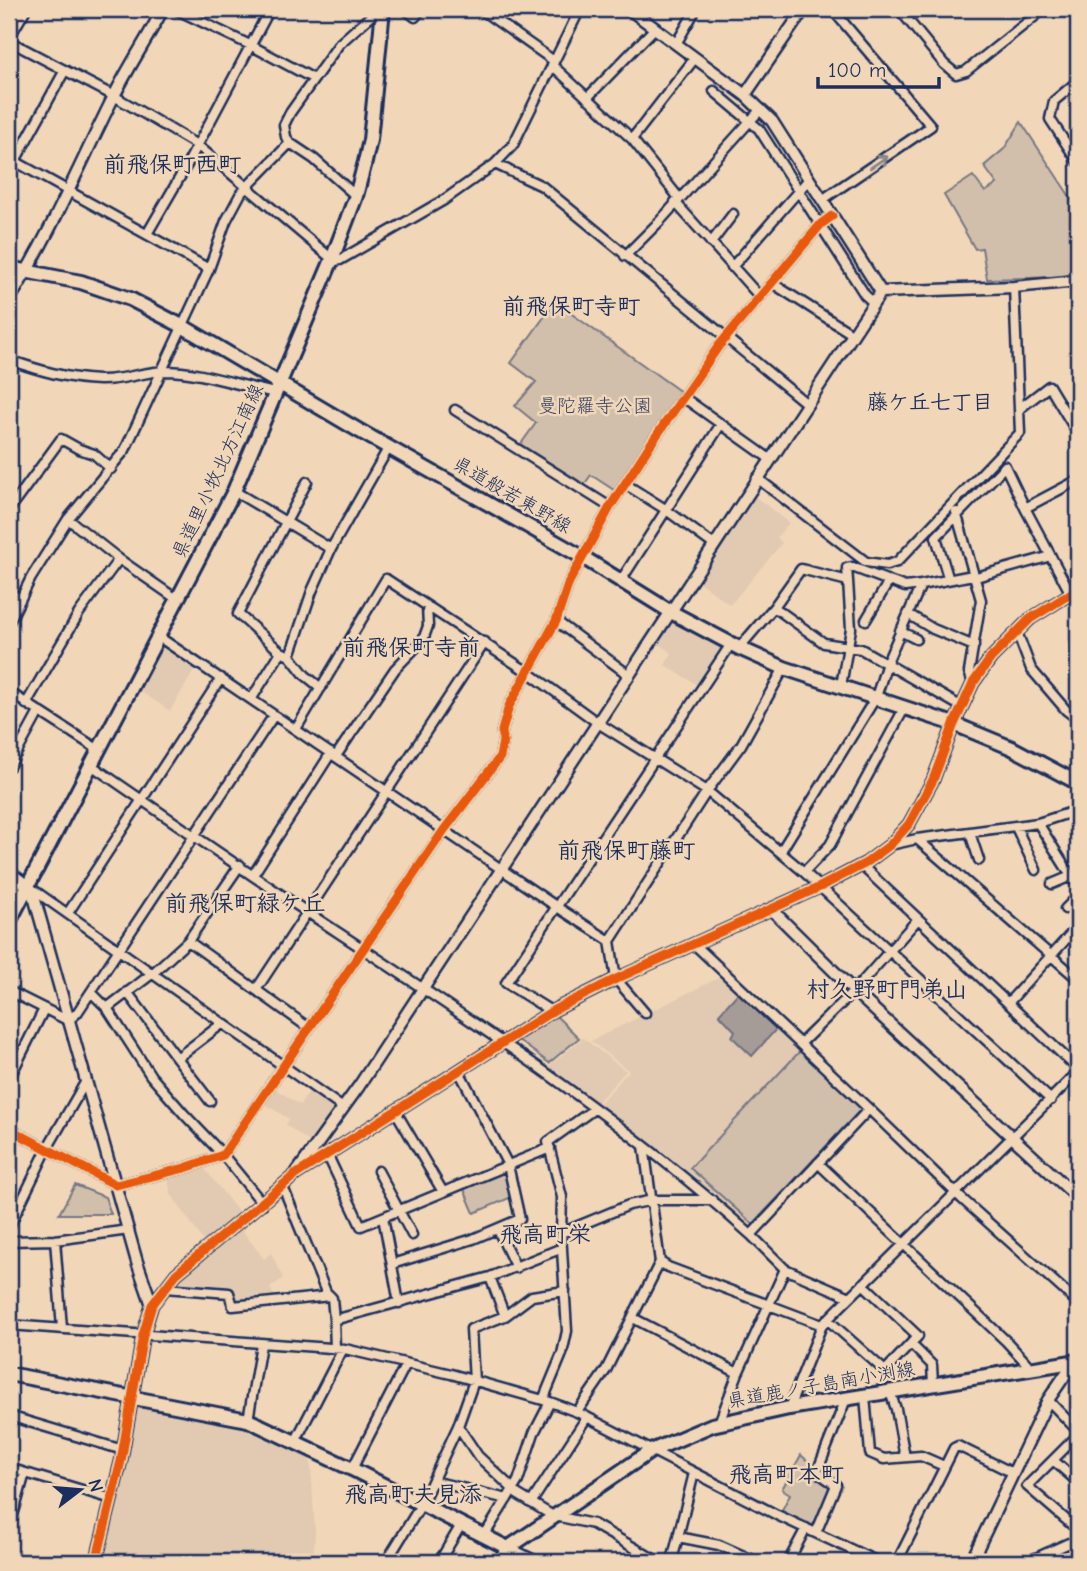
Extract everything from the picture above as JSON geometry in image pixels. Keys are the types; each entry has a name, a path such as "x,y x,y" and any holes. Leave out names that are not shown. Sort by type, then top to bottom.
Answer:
{"main road":[{"name":"県道里小牧北方江南線","path":"9,922 234,491 331,260 356,197 370,140 383,11"},
{"name":"県道般若東野線","path":"9,268 81,282 130,299 182,326 278,388 388,447 584,558 671,612 735,646 784,668 954,724 1012,748 1078,783"},
{"name":"県道鹿ノ子島南小渕線","path":"508,1548 651,1451 719,1423 789,1408 1077,1359"},
{"path":"9,1374 248,1420 508,1548"}],"street":[{"path":"26,9 9,40 114,96 197,145 331,260 340,260 444,200 495,163 513,145 580,9"},
{"path":"9,300 69,192 114,96 163,9"},
{"path":"175,9 314,79"},
{"path":"147,233 270,9"},
{"path":"405,9 415,17 421,9"},
{"path":"629,9 650,33 676,44 690,63 745,95 764,135 803,185 865,295 874,303"},
{"path":"676,44 696,9"},
{"path":"745,95 804,9"},
{"path":"822,200 931,126 832,9"},
{"path":"899,9 944,64 956,74 967,71 1044,9"},
{"path":"483,10 553,63 632,139 710,243 760,298"},
{"path":"356,197 314,159 290,143 286,138 284,125 339,44 374,13 383,11"},
{"path":"587,98 650,33"},
{"path":"632,139 690,63"},
{"path":"9,173 12,160 65,70"},
{"path":"1078,80 1054,101 1051,119 1078,162"},
{"path":"714,91 781,134 803,185 822,200 825,221 881,292"},
{"path":"625,256 755,116"},
{"path":"9,622 68,519 125,450 209,269 226,221 246,186 290,143"},
{"path":"12,160 209,269"},
{"path":"495,163 542,186 807,404"},
{"path":"732,267 803,185"},
{"path":"710,243 733,214"},
{"path":"9,1129 116,1185 185,1168 223,1155 443,830 500,757 502,731 509,706 556,621 569,582 610,507 683,397 727,337 825,221"},
{"path":"881,292 1014,287 1078,281"},
{"path":"772,283 852,334"},
{"path":"757,478 866,562 887,565 897,562 1020,433 1014,287"},
{"path":"96,1562 123,1450 143,1335 152,1305 187,1265 295,1175 423,988 881,292"},
{"path":"9,360 51,373 99,380 162,371 278,388"},
{"path":"1019,409 1049,386 1078,433"},
{"path":"683,397 770,459"},
{"path":"455,410 610,507"},
{"path":"620,582 720,424"},
{"path":"9,510 61,439 94,454 111,469"},
{"path":"290,656 312,591 331,549 388,447"},
{"path":"948,578 936,537 1004,467 1051,556 1074,591 1078,607"},
{"path":"1026,508 1078,480"},
{"path":"307,482 238,614 281,652 290,656 305,675 321,688"},
{"path":"625,484 714,545"},
{"path":"234,491 331,549"},
{"path":"954,502 981,600 969,672 973,683"},
{"path":"68,519 178,600"},
{"path":"841,686 851,629 847,568 852,567 905,587 974,576 1051,556"},
{"path":"26,704 79,613 119,559"},
{"path":"551,1011 506,983 655,759 735,646 774,607 801,569 848,581"},
{"path":"296,729 386,579 485,642 598,723 707,791 781,851 1051,1100"},
{"path":"866,620 889,581"},
{"path":"781,851 876,697 887,662 921,585"},
{"path":"295,1175 551,1011 820,887 862,865 890,845 909,824 933,780 973,683 991,658 1030,619 1074,591"},
{"path":"9,592 20,599"},
{"path":"253,874 395,669 423,640 428,626 426,606"},
{"path":"774,607 824,643 862,649 962,707"},
{"path":"908,614 933,629 974,646"},
{"path":"556,621 629,675"},
{"path":"901,631 916,639"},
{"path":"1017,632 1031,668 1066,710 1078,719"},
{"path":"159,637 610,941"},
{"path":"256,990 485,642"},
{"path":"252,698 281,652"},
{"path":"645,1013 616,979 610,941 707,791 741,745 784,668"},
{"path":"68,913 221,678"},
{"path":"9,692 99,750"},
{"path":"804,872 830,845 905,707"},
{"path":"9,767 39,712"},
{"path":"9,991 65,1019 70,1019 77,1013 274,715"},
{"path":"91,765 502,1041 712,1199 785,1269 850,1297"},
{"path":"890,845 1038,823 1078,810"},
{"path":"1038,823 1078,887"},
{"path":"1016,827 1036,870"},
{"path":"970,833 979,860"},
{"path":"917,839 1078,979"},
{"path":"107,1008 153,973 188,941 240,865"},
{"path":"789,1408 825,1322 1051,1100 1078,1070 862,865"},
{"path":"9,872 343,1108"},
{"path":"1052,884 1071,876"},
{"path":"28,886 36,900 152,1305"},
{"path":"1065,909 1078,896"},
{"path":"771,909 854,991 1078,1198"},
{"path":"800,1044 854,991 918,919"},
{"path":"1008,1003 1078,926"},
{"path":"188,941 309,1028"},
{"path":"694,944 956,1193 1078,1303"},
{"path":"91,992 107,1008 151,1076 223,1155 263,1204"},
{"path":"127,992 210,1101"},
{"path":"9,1079 44,1009"},
{"path":"177,1058 223,1023"},
{"path":"391,1264 498,1230 520,1219 508,1165 458,1072"},
{"path":"9,1227 47,1149 86,1081"},
{"path":"751,1235 869,1109"},
{"path":"484,1536 518,1481 547,1401 567,1331 561,1233 562,1197 548,1142 594,1110"},
{"path":"396,1112 443,1192"},
{"path":"577,1412 606,1370 660,1262 644,1146"},
{"path":"328,1156 361,1226 550,1148"},
{"path":"818,1163 1006,1341 1031,1368"},
{"path":"378,1171 412,1235"},
{"path":"283,1186 326,1292 332,1298 339,1349 295,1442"},
{"path":"561,1233 629,1205 653,1200 712,1199"},
{"path":"383,1217 399,1303"},
{"path":"9,1241 55,1240 129,1230"},
{"path":"498,1230 516,1268"},
{"path":"55,1240 62,1328"},
{"path":"334,1320 490,1277 562,1248"},
{"path":"660,1262 769,1304 825,1322 885,1371 918,1336 863,1284"},
{"path":"719,1423 738,1373 785,1269"},
{"path":"490,1277 505,1317"},
{"path":"165,1288 229,1293 233,1306 330,1296"},
{"path":"386,1562 421,1505 458,1426 474,1381 471,1329 505,1317 532,1296 565,1290"},
{"path":"633,1318 738,1373"},
{"path":"9,1325 339,1349 474,1381 577,1412 694,1473 878,1562"},
{"path":"248,1420 261,1344"},
{"path":"911,1344 932,1365 933,1384"},
{"path":"971,1562 1048,1400 1077,1359"},
{"path":"352,1469 405,1364"},
{"path":"890,1392 905,1457"},
{"path":"864,1396 870,1453 884,1459 921,1456 944,1466"},
{"path":"816,1533 836,1485 817,1472 846,1399"},
{"path":"1048,1400 1078,1433 1027,1486 1078,1530"},
{"path":"9,1416 123,1450"},
{"path":"531,1503 587,1417"},
{"path":"458,1426 478,1456 511,1493"},
{"path":"897,1562 954,1448 958,1446 1013,1474"},
{"path":"1053,1460 1078,1482"},
{"path":"9,1468 112,1499"},
{"path":"9,1530 25,1473"},
{"path":"433,1481 511,1493 554,1516 593,1524 657,1562 672,1561 694,1473"},
{"path":"439,1562 461,1525"},
{"path":"788,1562 806,1528"},
{"path":"678,1537 719,1545 757,1562"},
{"path":"1027,1562 1069,1544 1078,1552"},
{"path":"498,1562 508,1548 536,1562"}],"shaded area":[{"path":"753,495 789,523 777,537 782,543 730,605 698,581"},
{"path":"672,617 727,644 699,686 665,665 672,653 656,642"},
{"path":"161,641 197,666 170,711 134,687"},
{"path":"722,976 865,1109 751,1231 596,1107 629,1071 591,1041"},
{"path":"739,992 778,1027 752,1056 732,1037 735,1031 719,1014"},
{"path":"583,1038 626,1071 594,1106 544,1070"},
{"path":"272,1087 300,1105 311,1088 341,1108 314,1145 286,1125 289,1119 262,1102"},
{"path":"201,1164 239,1213 204,1242 171,1194 167,1175"},
{"path":"241,1229 264,1259 271,1253 283,1278 270,1288 276,1299 235,1304 230,1291 169,1286 182,1272"},
{"path":"136,1401 248,1423 310,1451 315,1532 313,1562 103,1562"}],"green space":[{"path":"1021,122 1078,209 1078,273 1060,277 987,279 982,248 975,249 944,195 973,176 985,192 997,184 984,166 1004,149"},
{"name":"曼陀羅寺公園","path":"555,302 681,392 632,463 617,492 591,475 581,489 515,452 536,423 515,406 536,382 511,363"},
{"path":"551,1011 579,1038 549,1063 513,1036"},
{"path":"802,1049 863,1107 753,1224 690,1168"},
{"path":"506,1169 512,1197 474,1213 463,1187"},
{"path":"75,1185 105,1197 111,1214 59,1214"},
{"path":"801,1455 834,1485 815,1531 780,1514 790,1494 782,1489"}],"cycle path":[{"path":"9,1129 116,1185 185,1168 223,1155 444,830 500,757 502,731 509,706 556,621 569,582 610,507 650,445 718,347 821,224 832,216"},
{"path":"96,1562 121,1461 143,1335 152,1305 176,1274 295,1175 554,1010 616,979 820,887 866,863 890,845 909,824 933,780 973,683 991,658 1030,619 1078,589"}],"district":[{"name":"前飛保町西町","path":"172,164"},
{"name":"前飛保町寺町","path":"571,306"},
{"name":"藤ケ丘七丁目","path":"930,402"},
{"name":"前飛保町寺前","path":"411,647"},
{"name":"前飛保町藤町","path":"626,850"},
{"name":"前飛保町緑ケ丘","path":"245,903"},
{"name":"村久野町門弟山","path":"887,989"},
{"name":"飛高町栄","path":"545,1234"},
{"name":"飛高町本町","path":"786,1474"},
{"name":"飛高町夫見添","path":"413,1494"}]}
